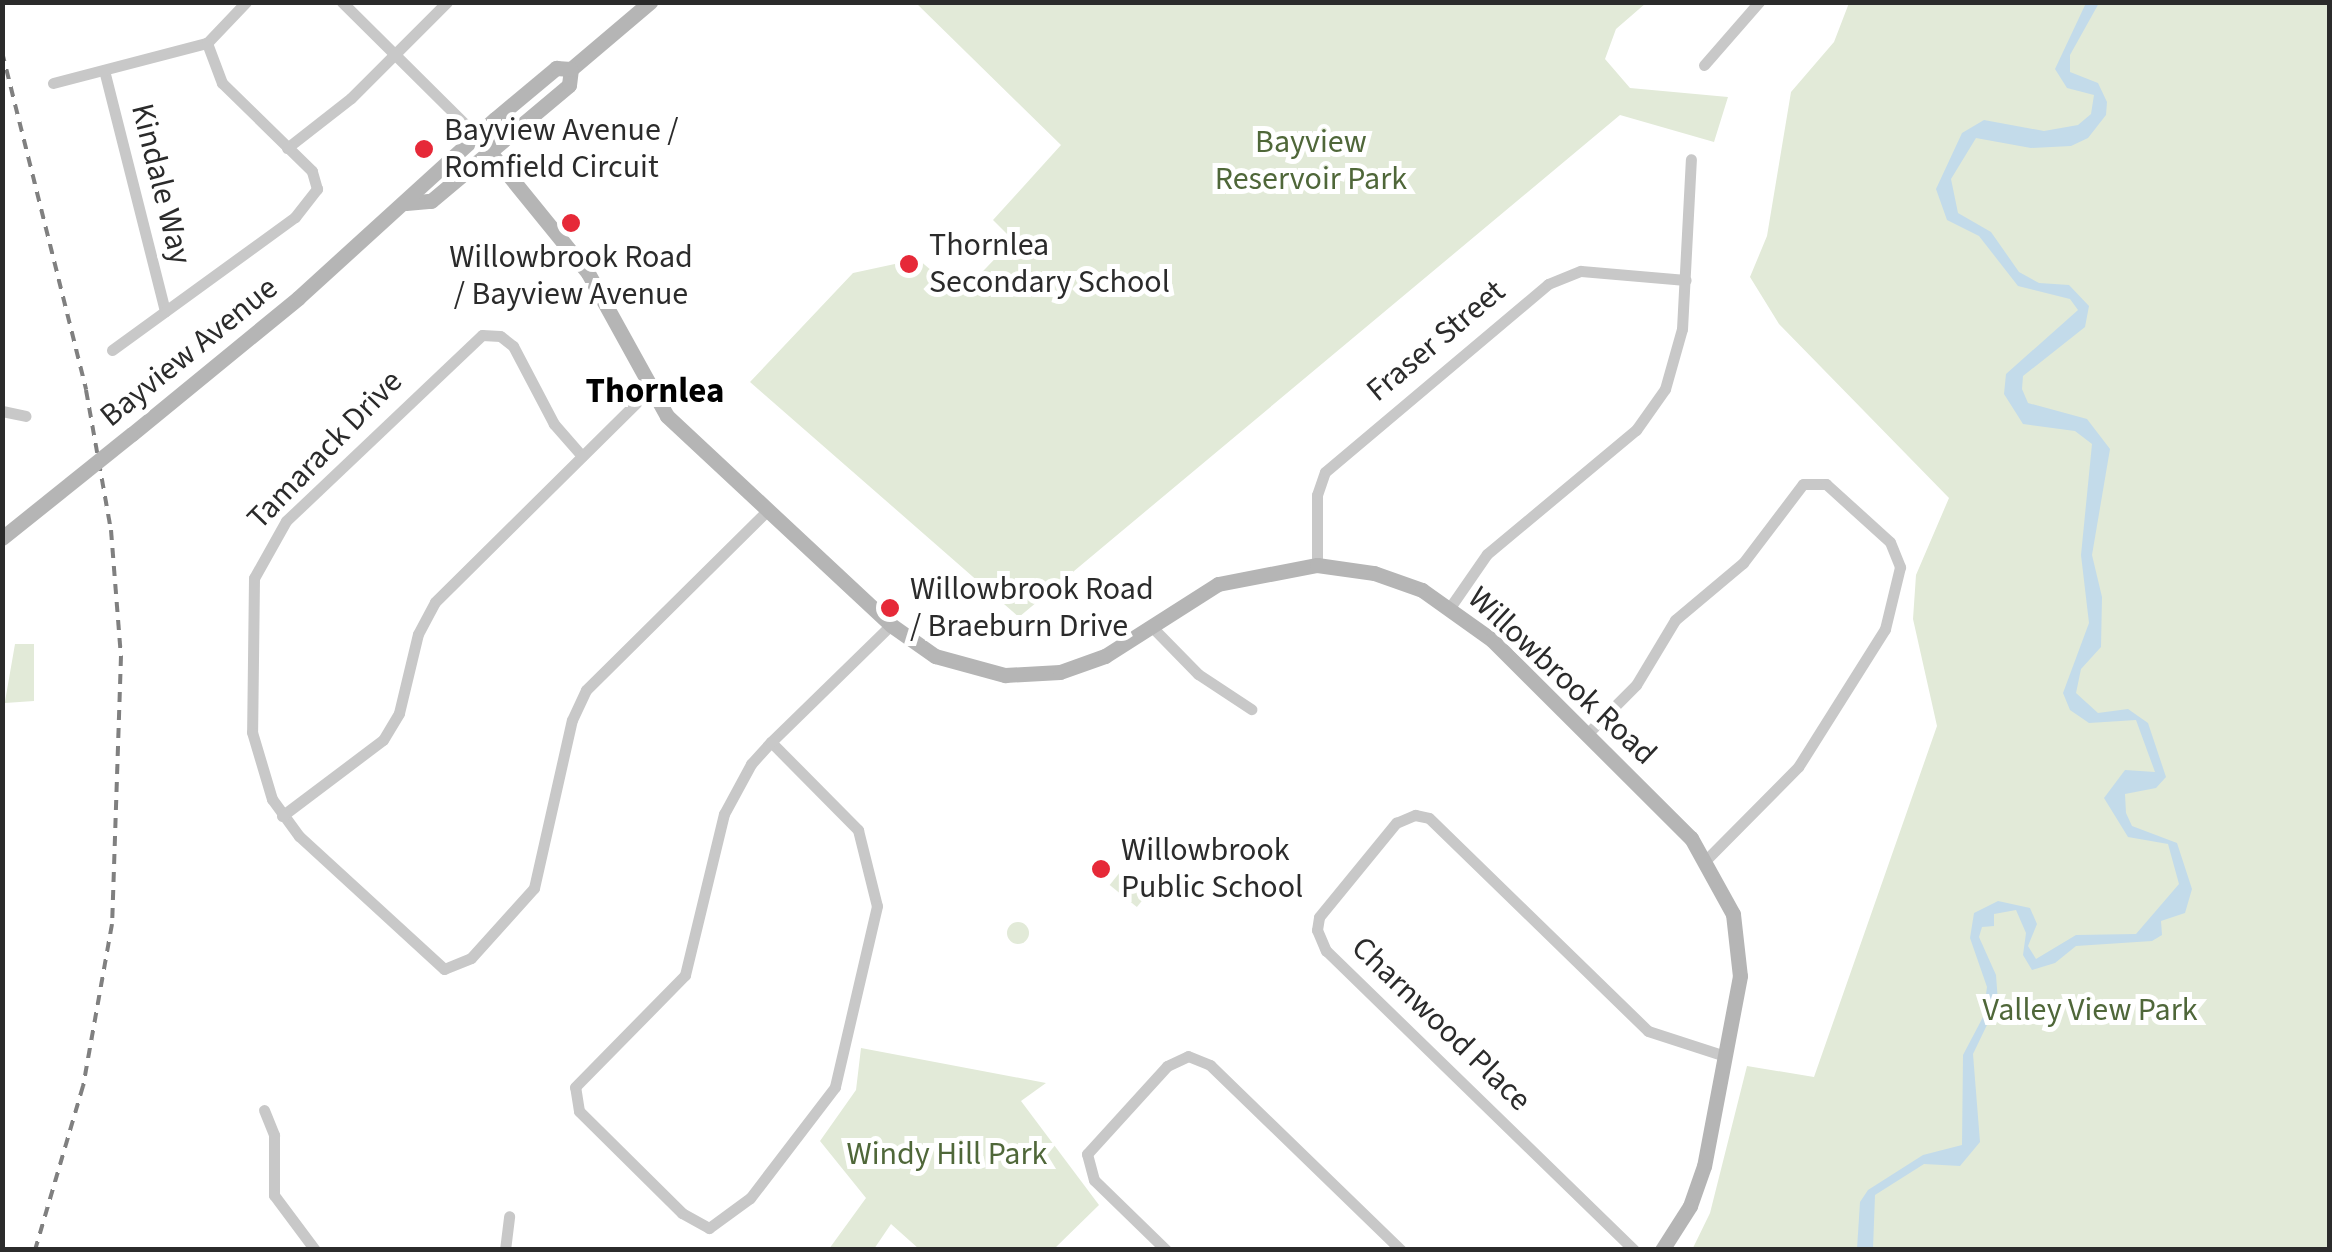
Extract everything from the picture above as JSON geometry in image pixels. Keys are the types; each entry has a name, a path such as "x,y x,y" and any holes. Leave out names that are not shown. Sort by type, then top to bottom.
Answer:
{"street":[{"path":"54,83 207,42 246,2"},
{"path":"342,2 476,135"},
{"path":"287,148 396,55 447,2"},
{"name":"Bayview Avenue","path":"406,203 431,201 569,85 572,69 650,2"},
{"path":"1704,65 1759,2"},
{"name":"Kindale Way","path":"112,350 313,198 318,180 227,90 207,42"},
{"name":"Bayview Avenue","path":"2,538 406,203 418,183 556,68 572,69"},
{"name":"Kindale Way","path":"104,70 165,311"},
{"name":"Willowbrook Road","path":"476,135 588,273 649,390 768,510 891,625 948,662 1022,676 1084,665 1237,578 1316,565 1392,578 1451,606 1587,734 1707,859 1728,899 1740,976 1725,1056 1698,1186 1662,1250"},
{"path":"1451,606 1487,554 1646,417 1676,359 1686,280 1691,159"},
{"name":"Fraser Street","path":"1316,565 1317,494 1325,472 1548,284 1581,271 1686,280"},
{"name":"Tamarack Drive","path":"582,456 554,424 513,346 500,336 482,335 273,536 251,591 252,732 264,783 282,816 428,961 444,968 466,963 534,888 572,720 586,690 768,510"},
{"path":"282,816 383,740 399,713 418,634 435,602 649,390"},
{"path":"2,411 25,416"},
{"path":"1587,734 1636,685 1676,620 1743,563 1803,484 1826,484 1890,542 1900,568 1885,629 1798,767 1707,859"},
{"path":"771,742 858,830 877,906 836,1087 750,1198 709,1228 682,1213 579,1111 574,1096 582,1077 684,974 724,814 751,764 771,742 891,625"},
{"path":"1151,626 1198,674 1251,709"},
{"name":"Charnwood Place","path":"1634,1250 1326,951 1318,938 1319,916 1391,827 1422,815 1648,1031 1725,1056"},
{"path":"1166,1250 1094,1180 1087,1154 1167,1066 1188,1056 1210,1065 1401,1250"},
{"path":"264,1110 274,1135 274,1195 290,1225 315,1250"},
{"path":"505,1250 509,1216"}],"green space":[{"name":"Bayview Reservoir Park","path":"916,3 1646,3 1616,29 1605,59 1630,88 1728,97 1714,142 1620,115 1019,617 750,382 853,273 918,259 960,295 1013,240 993,220 1061,145"},
{"name":"Valley View Park","path":"1849,3 2329,3 2329,1249 1692,1250 1710,1213 1747,1066 1814,1077 1937,726 1913,619 1916,575 1949,498 1779,324 1750,277 1767,236 1791,92 1834,42"},
{"path":"15,644 34,644 34,701 5,703 3,713"},
{"path":"1121,871 1148,893 1137,907 1110,885"},
{"path":"1018,922 1026,925 1026,941 1018,944 1010,941 1007,933 1010,925"},
{"name":"Windy Hill Park","path":"861,1048 1046,1083 1021,1101 1099,1205 1054,1249 919,1249 891,1224 874,1249 829,1249 866,1198 820,1141 856,1090"}],"water":[{"path":"2086,3 2099,3 2070,55 2070,72 2098,83 2107,102 2106,115 2088,138 2071,146 2031,148 1976,138 1951,179 1958,213 1991,232 2019,272 2039,283 2069,285 2089,306 2085,327 2023,376 2022,389 2028,403 2087,419 2110,449 2092,555 2102,597 2101,647 2081,669 2076,693 2098,713 2128,709 2148,723 2166,777 2156,788 2125,794 2126,813 2132,826 2177,843 2192,889 2185,913 2161,921 2162,935 2152,941 2076,946 2055,963 2032,970 2023,955 2026,933 2016,910 1994,914 1994,926 1982,927 1979,937 1996,975 1998,1002 1973,1054 1980,1142 1960,1166 1924,1164 1875,1195 1873,1249 1857,1249 1860,1202 1868,1190 1923,1155 1962,1145 1963,1055 1983,1017 1987,987 1970,938 1974,913 1998,901 2030,908 2037,924 2028,946 2036,959 2076,935 2136,934 2179,884 2168,844 2128,837 2104,798 2125,770 2155,772 2136,720 2089,723 2070,710 2063,693 2089,623 2081,555 2092,444 2075,431 2023,424 2004,394 2006,374 2078,310 2070,299 2018,286 1979,236 1947,220 1936,189 1962,133 1984,120 2044,131 2078,125 2091,114 2094,95 2067,88 2055,69"}],"railway":[{"path":"2,52 86,390 111,530 121,656 112,924 83,1086 35,1250"}],"place":[{"name":"Bayview Avenue / Romfield Circuit","path":"424,149"},
{"name":"Willowbrook Road / Bayview Avenue","path":"571,223"},
{"name":"Thornlea Secondary School","path":"909,264"},
{"name":"Willowbrook Road / Braeburn Drive","path":"890,608"},
{"name":"Willowbrook Public School","path":"1101,869"}],"district":[{"name":"Thornlea","path":"655,391"}]}
